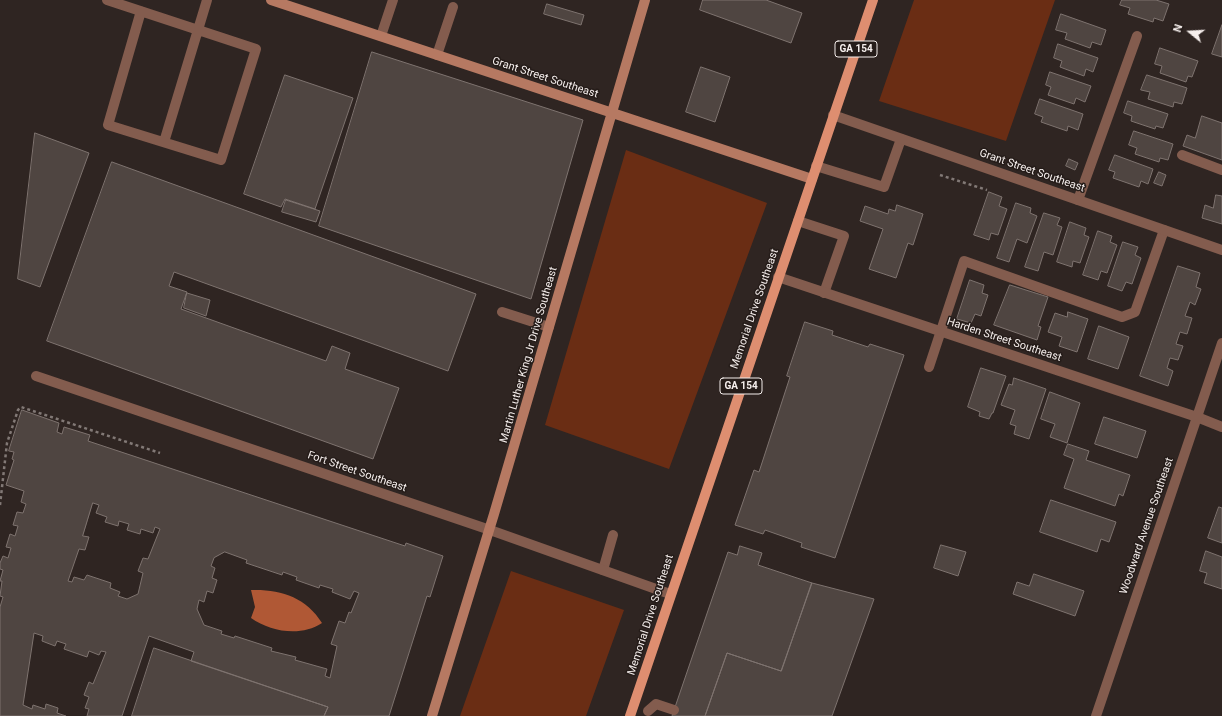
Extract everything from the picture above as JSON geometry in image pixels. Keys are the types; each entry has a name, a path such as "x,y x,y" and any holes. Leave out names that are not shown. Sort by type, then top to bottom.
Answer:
{"main road":[{"name":"Grant Street Southeast","path":"271,0 812,179"},
{"name":"Martin Luther King Jr Drive Southeast","path":"432,716 490,530 645,0"},
{"name":"Memorial Drive Southeast","path":"632,711 670,594 872,0"}],"street":[{"path":"107,0 141,11 197,30 256,49 221,160 108,124 141,11"},
{"path":"164,142 207,0"},
{"path":"381,36 393,0"},
{"path":"437,55 453,7"},
{"path":"1078,200 1138,36"},
{"name":"Grant Street Southeast","path":"833,115 1222,250"},
{"path":"816,166 884,187 901,139"},
{"path":"1182,155 1222,170"},
{"path":"798,221 844,236 824,293"},
{"path":"929,366 964,261 1122,317 1135,312 1164,230"},
{"name":"Harden Street Southeast","path":"778,277 1197,417 1222,427"},
{"path":"502,312 549,327"},
{"name":"Woodward Avenue Southeast","path":"1096,716 1222,343"},
{"name":"Fort Street Southeast","path":"36,376 490,530 670,594"},
{"path":"603,570 613,535"},
{"path":"632,711 648,713 656,704 674,710"}],"path":[{"path":"940,175 987,190"},
{"path":"0,505 7,442 18,410 21,407 160,453"}],"shaded area":[{"path":"914,0 1055,0 1006,141 879,101"},
{"path":"626,150 767,203 669,469 545,425"},
{"path":"511,571 624,610 586,716 460,716"},
{"path":"251,590 272,591 291,596 308,607 316,614 322,623 305,630 286,631 268,627 259,623 251,618 255,607"}],"building":[{"path":"703,0 766,0 802,13 791,43 700,10"},
{"path":"1122,0 1156,0 1169,4 1163,21 1154,18 1153,22 1128,14 1130,8 1120,5"},
{"path":"547,4 584,15 581,25 544,14"},
{"path":"1061,14 1106,30 1101,45 1092,42 1090,48 1065,39 1067,33 1056,30"},
{"path":"1222,25 1222,57 1212,54"},
{"path":"1058,44 1098,58 1093,72 1086,69 1084,76 1060,67 1062,61 1054,58"},
{"path":"1160,48 1198,61 1192,77 1188,76 1186,82 1160,73 1162,66 1155,64"},
{"path":"372,52 583,120 531,299 319,226"},
{"path":"701,67 730,77 715,122 686,112"},
{"path":"1050,72 1091,86 1085,102 1076,98 1074,104 1048,95 1051,87 1046,85"},
{"path":"285,75 353,98 315,209 285,199 281,207 244,194"},
{"path":"1147,75 1187,88 1182,104 1174,102 1173,107 1148,99 1150,92 1141,90"},
{"path":"1040,99 1083,114 1078,130 1068,126 1067,131 1041,122 1043,117 1035,114"},
{"path":"1128,101 1168,114 1163,128 1156,126 1155,129 1131,121 1132,116 1124,113"},
{"path":"1202,116 1222,123 1222,160 1183,146 1187,135 1195,138"},
{"path":"1134,131 1173,144 1168,160 1160,158 1159,162 1135,154 1137,148 1129,145"},
{"path":"35,133 89,153 40,287 18,279"},
{"path":"1115,155 1153,169 1148,184 1141,181 1139,187 1113,178 1115,172 1109,170"},
{"path":"1069,159 1078,163 1075,170 1066,166"},
{"path":"112,162 476,294 448,371 174,272 169,286 187,292 181,309 326,361 332,346 350,353 345,369 399,388 373,459 47,341"},
{"path":"1159,172 1166,175 1162,186 1154,183"},
{"path":"989,192 1002,197 999,206 1007,209 998,235 991,233 989,240 974,235"},
{"path":"1216,195 1222,196 1222,224 1202,218 1205,205 1213,208"},
{"path":"286,200 320,211 316,222 282,212"},
{"path":"1016,203 1031,208 1030,213 1037,216 1027,243 1017,239 1009,262 997,258"},
{"path":"897,205 923,214 913,245 908,243 896,278 869,269 883,229 860,221 865,206 888,214 889,209 895,211"},
{"path":"1044,213 1060,218 1057,225 1062,227 1053,255 1044,252 1038,271 1025,267"},
{"path":"1070,222 1086,228 1084,235 1089,237 1080,263 1073,261 1072,267 1057,262"},
{"path":"1098,231 1112,236 1110,242 1117,245 1107,273 1101,271 1098,280 1083,275"},
{"path":"1123,242 1138,247 1135,255 1141,258 1132,284 1126,282 1122,291 1108,286"},
{"path":"1178,266 1200,273 1196,287 1201,289 1195,305 1190,302 1185,316 1192,318 1187,334 1180,332 1176,344 1183,346 1178,360 1170,358 1167,368 1173,371 1168,386 1140,376"},
{"path":"970,280 984,285 982,293 988,295 981,316 975,314 971,323 957,319"},
{"path":"1010,285 1048,297 1038,326 1041,327 1037,340 994,325"},
{"path":"187,293 210,300 206,316 184,308"},
{"path":"1068,312 1088,319 1077,352 1059,346 1062,337 1048,332 1055,313 1067,317"},
{"path":"805,322 833,331 832,335 868,347 870,344 904,355 835,558 801,547 802,543 765,530 763,534 735,525 754,470 759,472 790,377 787,376"},
{"path":"1099,326 1129,337 1118,369 1088,359"},
{"path":"981,368 1006,376 993,413 989,419 979,416 980,412 968,407"},
{"path":"1014,378 1046,389 1029,439 1014,434 1016,426 1010,424 1015,410 1001,405 1009,384 1012,385"},
{"path":"1050,392 1080,403 1067,443 1050,437 1055,424 1041,419"},
{"path":"22,410 59,423 57,432 62,434 64,427 90,435 88,441 405,546 406,543 443,556 430,597 427,596 389,716 324,716 328,707 191,661 194,652 149,636 122,716 87,716 89,709 85,708 89,697 84,695 89,682 93,684 106,652 101,651 99,655 89,651 87,657 64,649 66,644 57,641 55,646 42,641 43,636 34,633 23,705 32,709 33,705 45,709 46,704 58,708 57,713 66,716 0,716 0,607 3,597 0,596 2,581 0,581 3,570 0,569 0,563 3,556 8,558 11,548 6,547 10,534 15,536 18,526 13,525 17,512 23,513 26,504 21,502 24,491 6,485 14,460 12,459 14,452 9,451","holes":["93,503 99,505 96,513 107,517 105,522 118,526 119,521 129,524 127,530 140,534 141,529 153,533 155,527 160,529 148,559 143,558 138,571 143,573 138,594 127,599 118,596 120,592 110,588 111,583 87,575 84,580 74,577 72,582 68,581 79,549 85,550 89,537 83,536","225,552 247,560 246,563 282,575 283,572 297,577 296,580 319,588 320,585 333,589 332,592 350,599 354,591 359,593 351,613 349,612 345,623 339,621 331,644 337,646 330,678 325,676 327,669 295,660 296,657 271,651 272,648 235,636 234,638 221,634 222,631 204,625 197,609 199,600 204,602 207,591 213,593 217,580 212,578 215,568 211,566 214,558"]},
{"path":"1104,417 1146,431 1137,458 1095,444"},
{"path":"1068,444 1089,451 1086,460 1130,475 1123,496 1119,494 1115,506 1064,488 1074,459 1064,455"},
{"path":"1051,500 1116,522 1109,542 1101,539 1097,552 1040,532"},
{"path":"1219,507 1222,508 1222,543 1208,538"},
{"path":"941,545 966,552 958,576 934,568"},
{"path":"740,546 762,553 758,565 812,583 781,671 727,653 705,716 672,716 728,552 737,555"},
{"path":"1206,551 1222,557 1222,589 1204,583 1207,573 1200,571"},
{"path":"1034,574 1084,591 1075,616 1013,594 1017,582 1029,586"},
{"path":"812,583 874,599 832,716 705,716 727,653 781,671"},
{"path":"154,648 328,707 324,716 132,716"}]}
